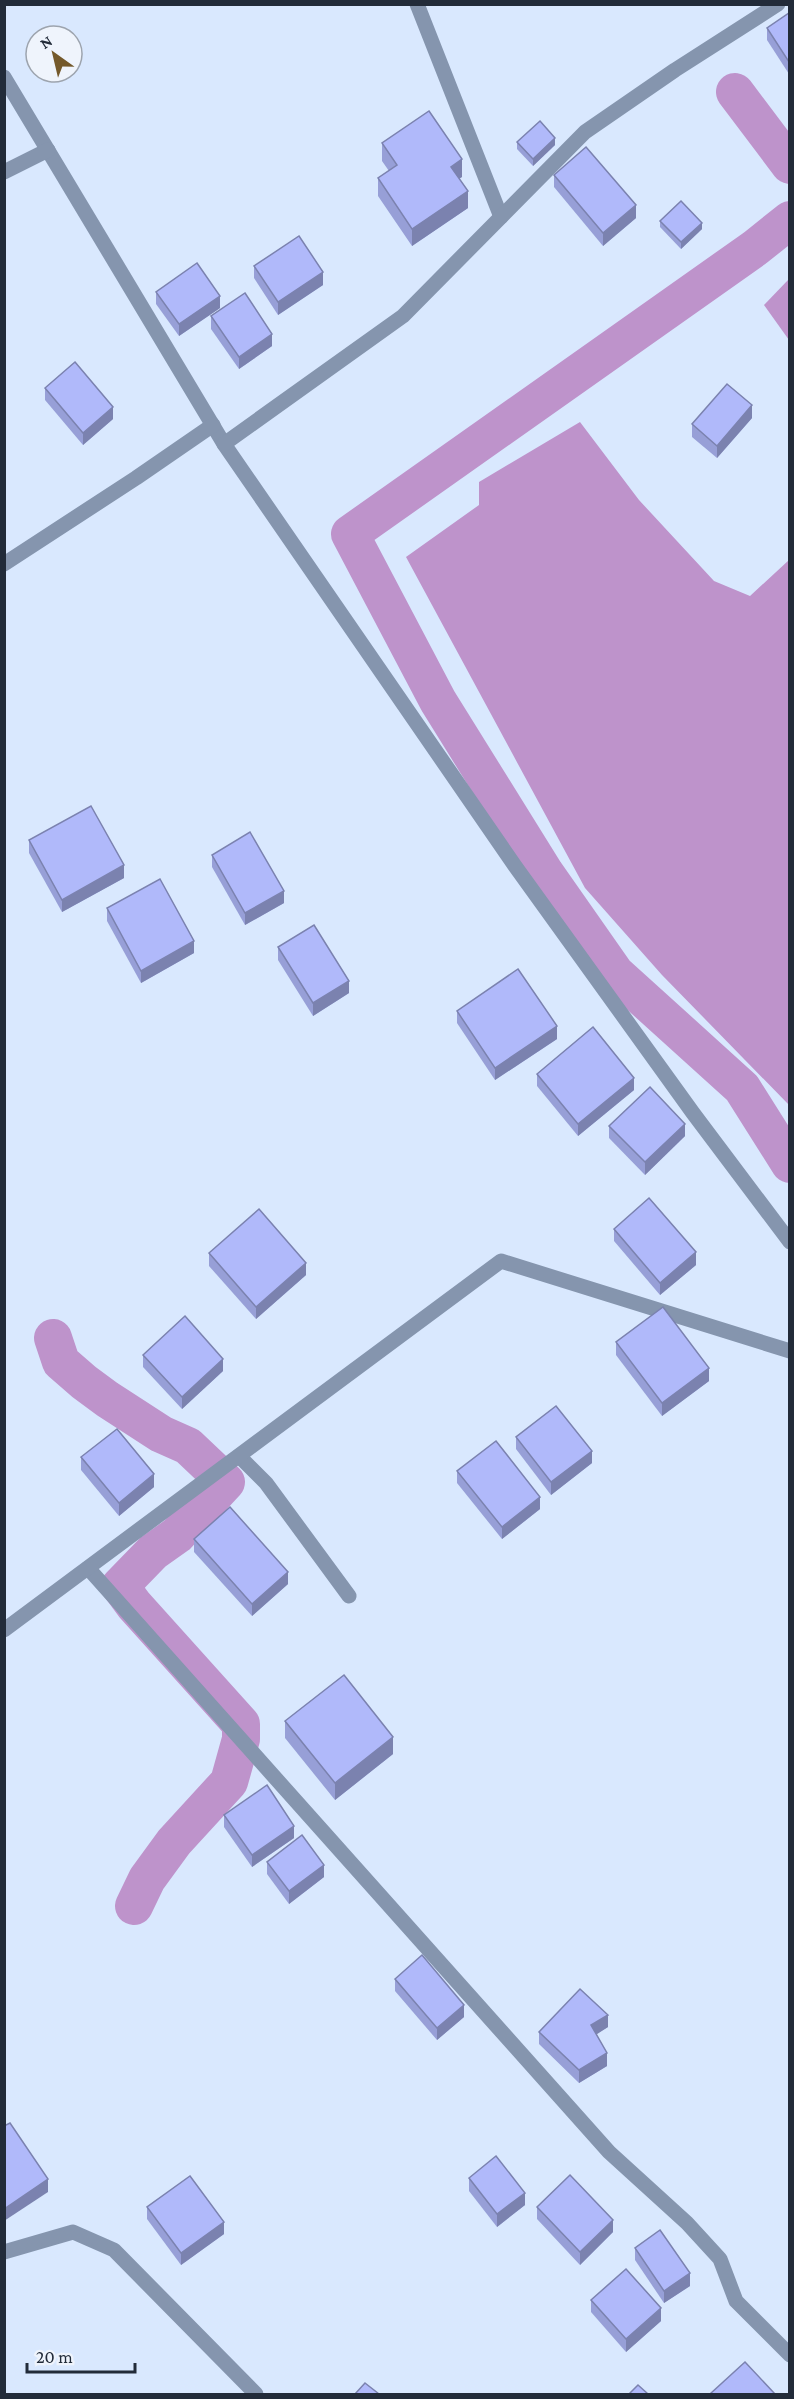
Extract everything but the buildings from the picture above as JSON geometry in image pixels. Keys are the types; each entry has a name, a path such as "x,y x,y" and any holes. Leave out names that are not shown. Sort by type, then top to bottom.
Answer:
{"street":[{"path":"417,4 501,217"},
{"path":"224,444 403,316 585,132 675,70 778,4"},
{"path":"4,77 224,444 515,866 789,1242"},
{"path":"4,172 48,150"},
{"path":"4,564 213,425"},
{"path":"4,1630 501,1261 789,1351"},
{"path":"239,1456 266,1483 349,1596"},
{"path":"88,1568 609,2152 687,2223 720,2259 736,2301 789,2355"},
{"path":"4,2252 73,2232 114,2250 256,2394"}],"shaded area":[{"path":"789,279 789,340 764,305"},
{"path":"580,422 639,500 714,581 750,596 789,560 789,1105 662,975 585,888 406,557 479,505 479,482"}],"waterway":[{"path":"735,92 790,165"},
{"path":"790,220 755,248 350,534 438,701 545,873 615,973 742,1088 790,1164"},
{"path":"53,1338 61,1362 84,1382 161,1434 188,1446 226,1482 177,1535 153,1552 120,1586 134,1605 241,1724 241,1739 229,1782 174,1842 147,1879 134,1906"}]}
